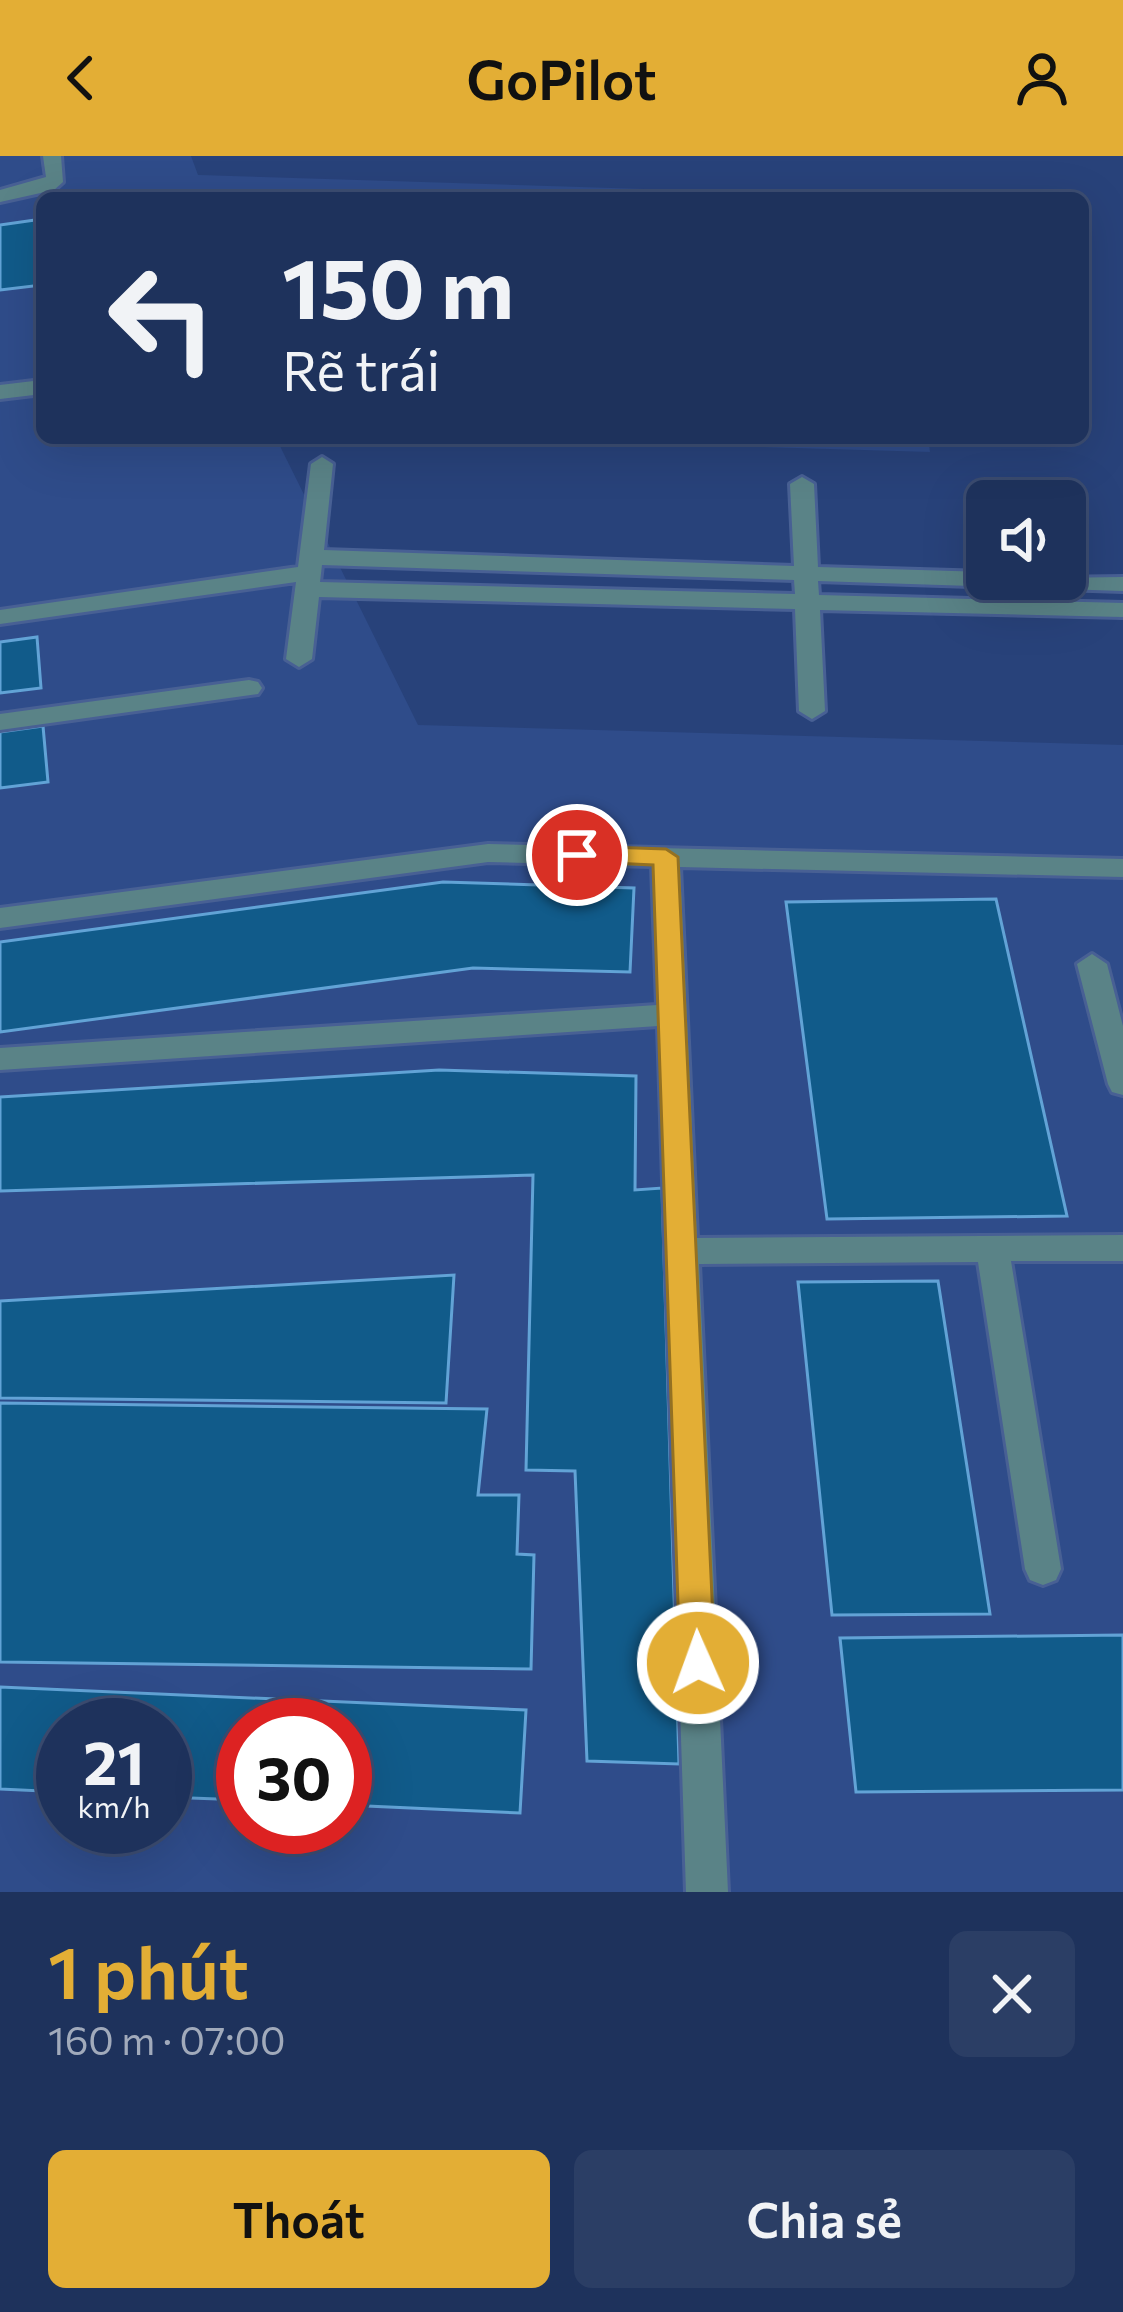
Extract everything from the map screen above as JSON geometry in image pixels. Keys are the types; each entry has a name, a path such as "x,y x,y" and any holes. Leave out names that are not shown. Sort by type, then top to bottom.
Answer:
{"street":[{"path":"0,196 47,186 56,178 52,156"},
{"path":"0,392 36,388"},
{"path":"299,658 322,464"},
{"path":"802,484 812,712"},
{"path":"310,573 807,602 1123,610"},
{"path":"0,617 310,573 806,575 1123,584"},
{"path":"0,722 248,688"},
{"path":"0,918 488,853 1123,868"},
{"path":"666,857 707,1892"},
{"path":"1092,964 1123,1084"},
{"path":"0,1059 672,1016"},
{"path":"681,1251 1123,1248"},
{"path":"992,1249 1043,1569"}],"shaded area":[{"path":"0,156 191,156 198,175 738,192 36,192 36,444 279,444 418,725 1123,745 1123,1892 0,1892"},
{"path":"667,444 929,444 930,452"}],"building":[{"path":"36,220 36,286 0,290 0,225"},
{"path":"37,637 41,688 0,693 0,642"},
{"path":"43,726 48,782 0,788 0,732"},
{"path":"443,882 634,888 630,972 473,968 0,1032 0,942"},
{"path":"996,899 1067,1216 827,1219 786,902"},
{"path":"439,1070 636,1076 635,1190 662,1188 679,1764 587,1761 575,1471 526,1470 533,1175 0,1191 0,1097"},
{"path":"454,1275 446,1403 0,1398 0,1301"},
{"path":"938,1281 990,1614 832,1615 798,1282"},
{"path":"0,1403 487,1409 478,1495 519,1495 517,1554 534,1555 531,1669 0,1662"},
{"path":"1123,1635 1123,1790 856,1792 840,1638"},
{"path":"0,1687 252,1698 216,1698 216,1799 192,1798 192,1698 36,1698 36,1791 0,1789"},
{"path":"372,1703 526,1710 520,1813 372,1806"}],"route":[{"path":"577,855 666,857 698,1663"}]}
